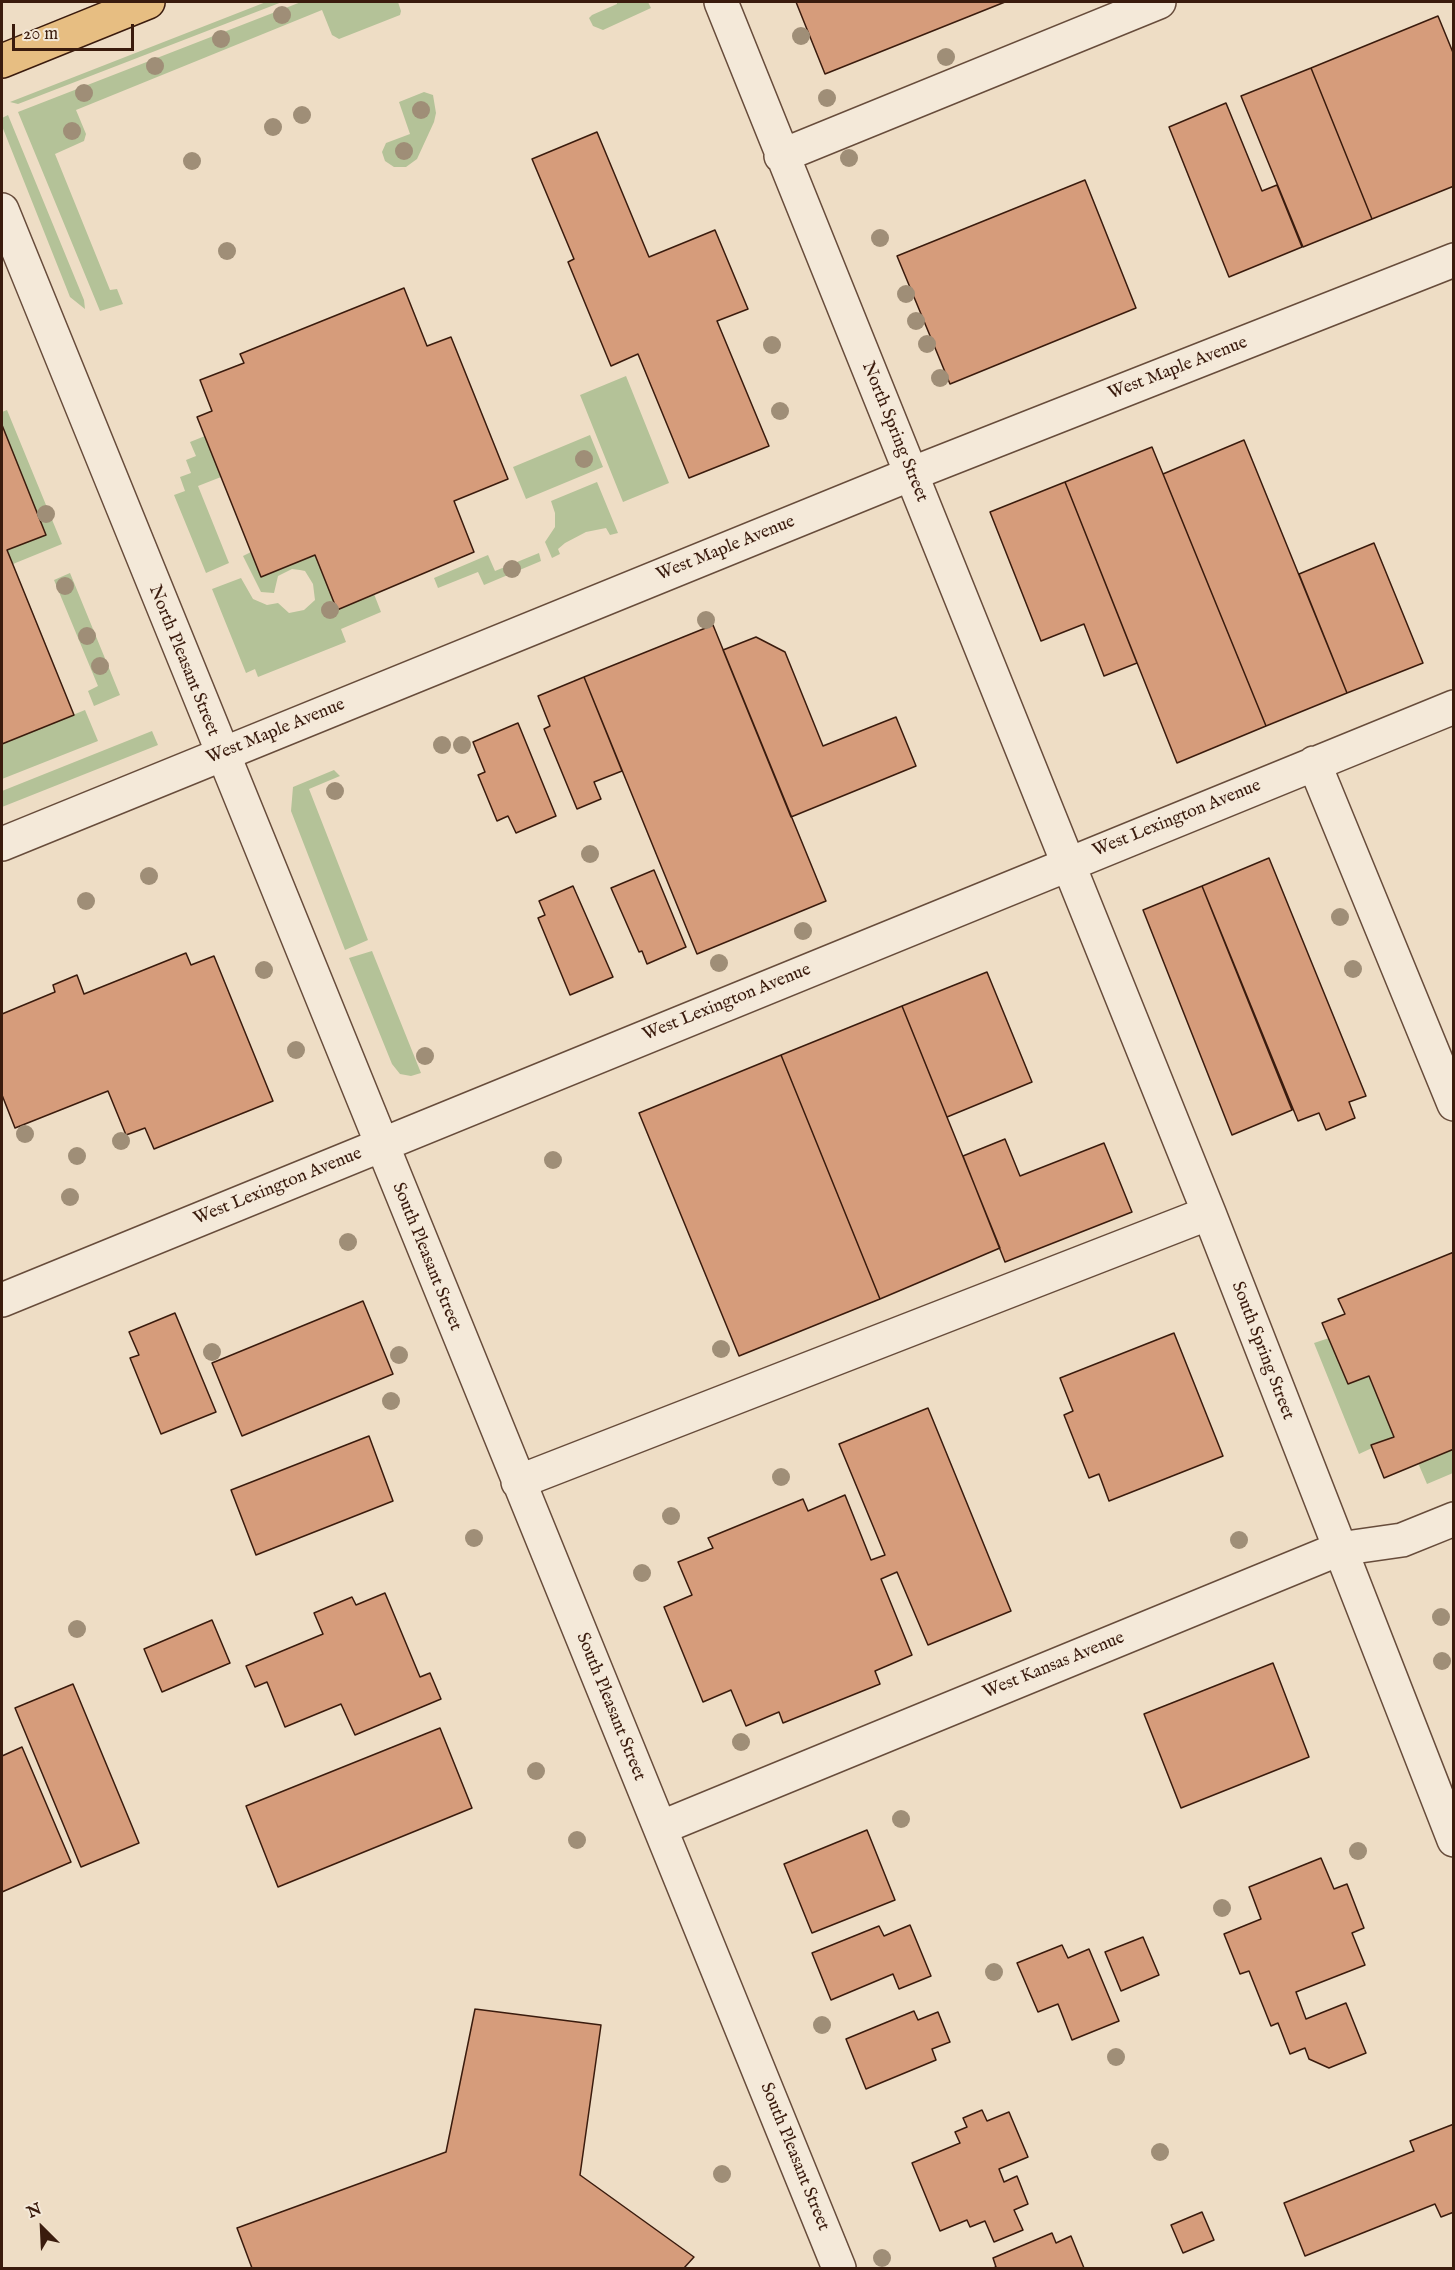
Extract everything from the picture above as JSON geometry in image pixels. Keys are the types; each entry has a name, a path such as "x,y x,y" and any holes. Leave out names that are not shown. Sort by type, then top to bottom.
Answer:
{"main road":[{"path":"2,61 148,2"}],"street":[{"name":"North Spring Street","path":"721,2 1069,862"},
{"path":"782,156 1159,2"},
{"name":"North Pleasant Street","path":"2,210 381,1145"},
{"name":"West Maple Avenue","path":"2,844 911,474 1454,260"},
{"name":"West Lexington Avenue","path":"2,1300 1454,706"},
{"path":"1314,764 1454,1104"},
{"name":"South Spring Street","path":"1069,862 1454,1840"},
{"name":"South Pleasant Street","path":"381,1145 839,2268"},
{"path":"518,1482 1209,1213"},
{"name":"West Kansas Avenue","path":"660,1828 1339,1549 1402,1540 1454,1519"}],"green space":[{"path":"266,2 282,2 18,104 10,102"},
{"path":"301,2 398,2 401,11 400,15 339,39 332,35 322,10 76,110 86,134 84,141 55,154 110,290 117,289 123,304 100,311 18,112"},
{"path":"617,2 648,2 651,8 603,30 593,26 589,18 592,15"},
{"path":"424,92 433,95 436,113 434,122 417,159 406,167 394,167 385,161 382,152 386,143 410,134 399,102"},
{"path":"8,115 84,300 85,309 70,297 2,126 2,118"},
{"path":"626,376 669,483 623,502 580,395"},
{"path":"7,410 62,544 13,564 7,550 46,535 2,425 2,412"},
{"path":"590,435 603,467 526,499 513,467"},
{"path":"205,436 221,477 198,486 229,563 206,573 174,495 185,491 180,477 191,473 186,460 196,456 190,442"},
{"path":"597,482 618,533 610,535 606,528 586,532 565,543 558,549 560,554 552,558 545,542 555,527 555,513 551,501"},
{"path":"251,552 261,577 315,555 337,610 374,594 381,612 341,629 346,642 258,677 255,669 246,673 212,589 241,578 253,599 267,605 278,603 289,613 304,610 315,600 313,584 305,571 300,570 292,569 278,576 274,593 261,592 243,556"},
{"path":"539,553 541,561 484,585 478,572 438,588 434,578 488,555 495,571"},
{"path":"70,573 120,695 94,706 88,691 98,686 54,580"},
{"path":"85,710 98,741 2,779 2,744"},
{"path":"152,731 158,745 2,807 2,791"},
{"path":"334,770 340,776 309,789 368,940 345,950 291,811 293,787"},
{"path":"372,951 421,1073 411,1076 400,1074 392,1064 349,958"},
{"path":"1329,1338 1348,1384 1369,1376 1394,1437 1371,1445 1372,1448 1359,1454 1314,1343"},
{"path":"1453,1449 1453,1473 1427,1484 1418,1463"}],"building":[{"path":"796,2 1005,2 825,74"},
{"path":"1438,16 1454,55 1454,186 1372,219 1311,68"},
{"path":"1311,68 1372,219 1303,247 1241,96"},
{"path":"1226,103 1262,191 1277,185 1302,247 1229,277 1169,127"},
{"path":"597,132 649,257 715,230 748,309 717,321 769,446 689,478 638,354 611,366 568,262 574,259 532,159"},
{"path":"1085,180 1136,308 950,384 897,256"},
{"path":"404,288 427,346 451,337 508,479 454,501 474,552 337,610 315,555 261,577 197,417 212,411 200,380 244,363 240,354"},
{"path":"2,425 46,535 7,550 74,715 2,744"},
{"path":"1244,440 1347,693 1266,726 1163,474"},
{"path":"1152,447 1266,726 1177,763 1065,482"},
{"path":"1065,482 1137,663 1104,676 1084,624 1041,641 990,512"},
{"path":"1374,543 1423,663 1347,693 1299,574"},
{"path":"713,625 826,901 697,954 584,677"},
{"path":"756,637 785,652 823,746 896,717 916,766 791,817 723,650"},
{"path":"584,677 622,771 594,782 601,799 577,809 544,729 550,726 538,696"},
{"path":"518,723 556,816 516,833 508,816 497,821 478,775 485,772 473,742"},
{"path":"1269,858 1366,1096 1349,1102 1355,1118 1326,1130 1319,1113 1298,1121 1202,886"},
{"path":"654,870 686,947 647,964 642,951 639,952 611,888"},
{"path":"573,886 613,977 570,995 538,918 545,915 539,901"},
{"path":"1202,886 1292,1110 1232,1135 1143,910"},
{"path":"186,953 191,965 214,956 273,1101 154,1149 145,1128 126,1135 108,1091 15,1128 2,1095 2,1014 55,992 53,985 77,975 84,994"},
{"path":"987,972 1032,1082 947,1117 902,1006"},
{"path":"902,1006 1000,1248 880,1299 781,1055"},
{"path":"781,1055 880,1299 739,1356 639,1113"},
{"path":"1005,1139 1020,1176 1104,1143 1132,1212 1005,1262 963,1156"},
{"path":"1454,1252 1454,1449 1384,1478 1371,1445 1394,1437 1369,1376 1348,1384 1322,1323 1345,1314 1338,1299"},
{"path":"363,1301 393,1374 242,1436 212,1363"},
{"path":"175,1313 216,1412 161,1434 130,1358 139,1355 129,1332"},
{"path":"1174,1333 1223,1456 1109,1501 1099,1474 1089,1478 1064,1415 1073,1411 1060,1378"},
{"path":"928,1408 1011,1611 928,1645 897,1572 881,1579 912,1655 875,1671 880,1684 783,1723 779,1712 746,1726 731,1690 703,1702 664,1607 692,1595 678,1562 713,1548 708,1538 803,1499 808,1511 845,1495 871,1560 885,1555 839,1444"},
{"path":"369,1436 393,1501 256,1555 231,1490"},
{"path":"385,1593 420,1677 430,1673 441,1699 355,1735 341,1704 285,1727 267,1682 255,1687 246,1666 323,1634 314,1613 352,1597 356,1605"},
{"path":"212,1620 230,1663 162,1692 144,1649"},
{"path":"1273,1663 1309,1757 1181,1808 1144,1714"},
{"path":"73,1684 139,1843 81,1867 15,1708"},
{"path":"440,1728 472,1808 278,1887 246,1806"},
{"path":"22,1747 71,1862 2,1892 2,1756"},
{"path":"867,1830 895,1900 812,1933 784,1864"},
{"path":"1321,1858 1334,1889 1347,1884 1364,1928 1352,1933 1365,1965 1296,1992 1306,2019 1346,2003 1366,2053 1329,2068 1309,2059 1305,2048 1290,2054 1278,2023 1271,2026 1249,1971 1240,1974 1224,1934 1261,1919 1249,1887"},
{"path":"910,1925 931,1976 899,1989 893,1974 831,2000 812,1953 879,1926 884,1936"},
{"path":"1143,1937 1159,1975 1121,1991 1105,1952"},
{"path":"1062,1945 1068,1958 1089,1949 1119,2021 1072,2040 1058,2004 1038,2012 1017,1963"},
{"path":"475,2009 601,2025 580,2175 694,2257 684,2268 252,2268 237,2228 446,2152"},
{"path":"914,2011 918,2020 938,2012 950,2042 932,2049 936,2060 866,2089 846,2039"},
{"path":"982,2110 987,2121 1009,2112 1028,2157 999,2169 1004,2182 1017,2176 1028,2204 1014,2210 1023,2230 994,2242 985,2221 970,2227 967,2220 940,2231 912,2163 960,2143 955,2132 967,2127 963,2118"},
{"path":"1454,2124 1454,2212 1441,2217 1435,2204 1305,2256 1284,2203 1414,2151 1410,2141"},
{"path":"1202,2212 1214,2240 1183,2253 1171,2225"},
{"path":"1052,2233 1056,2243 1071,2236 1084,2268 993,2268 996,2267 993,2258"}]}
